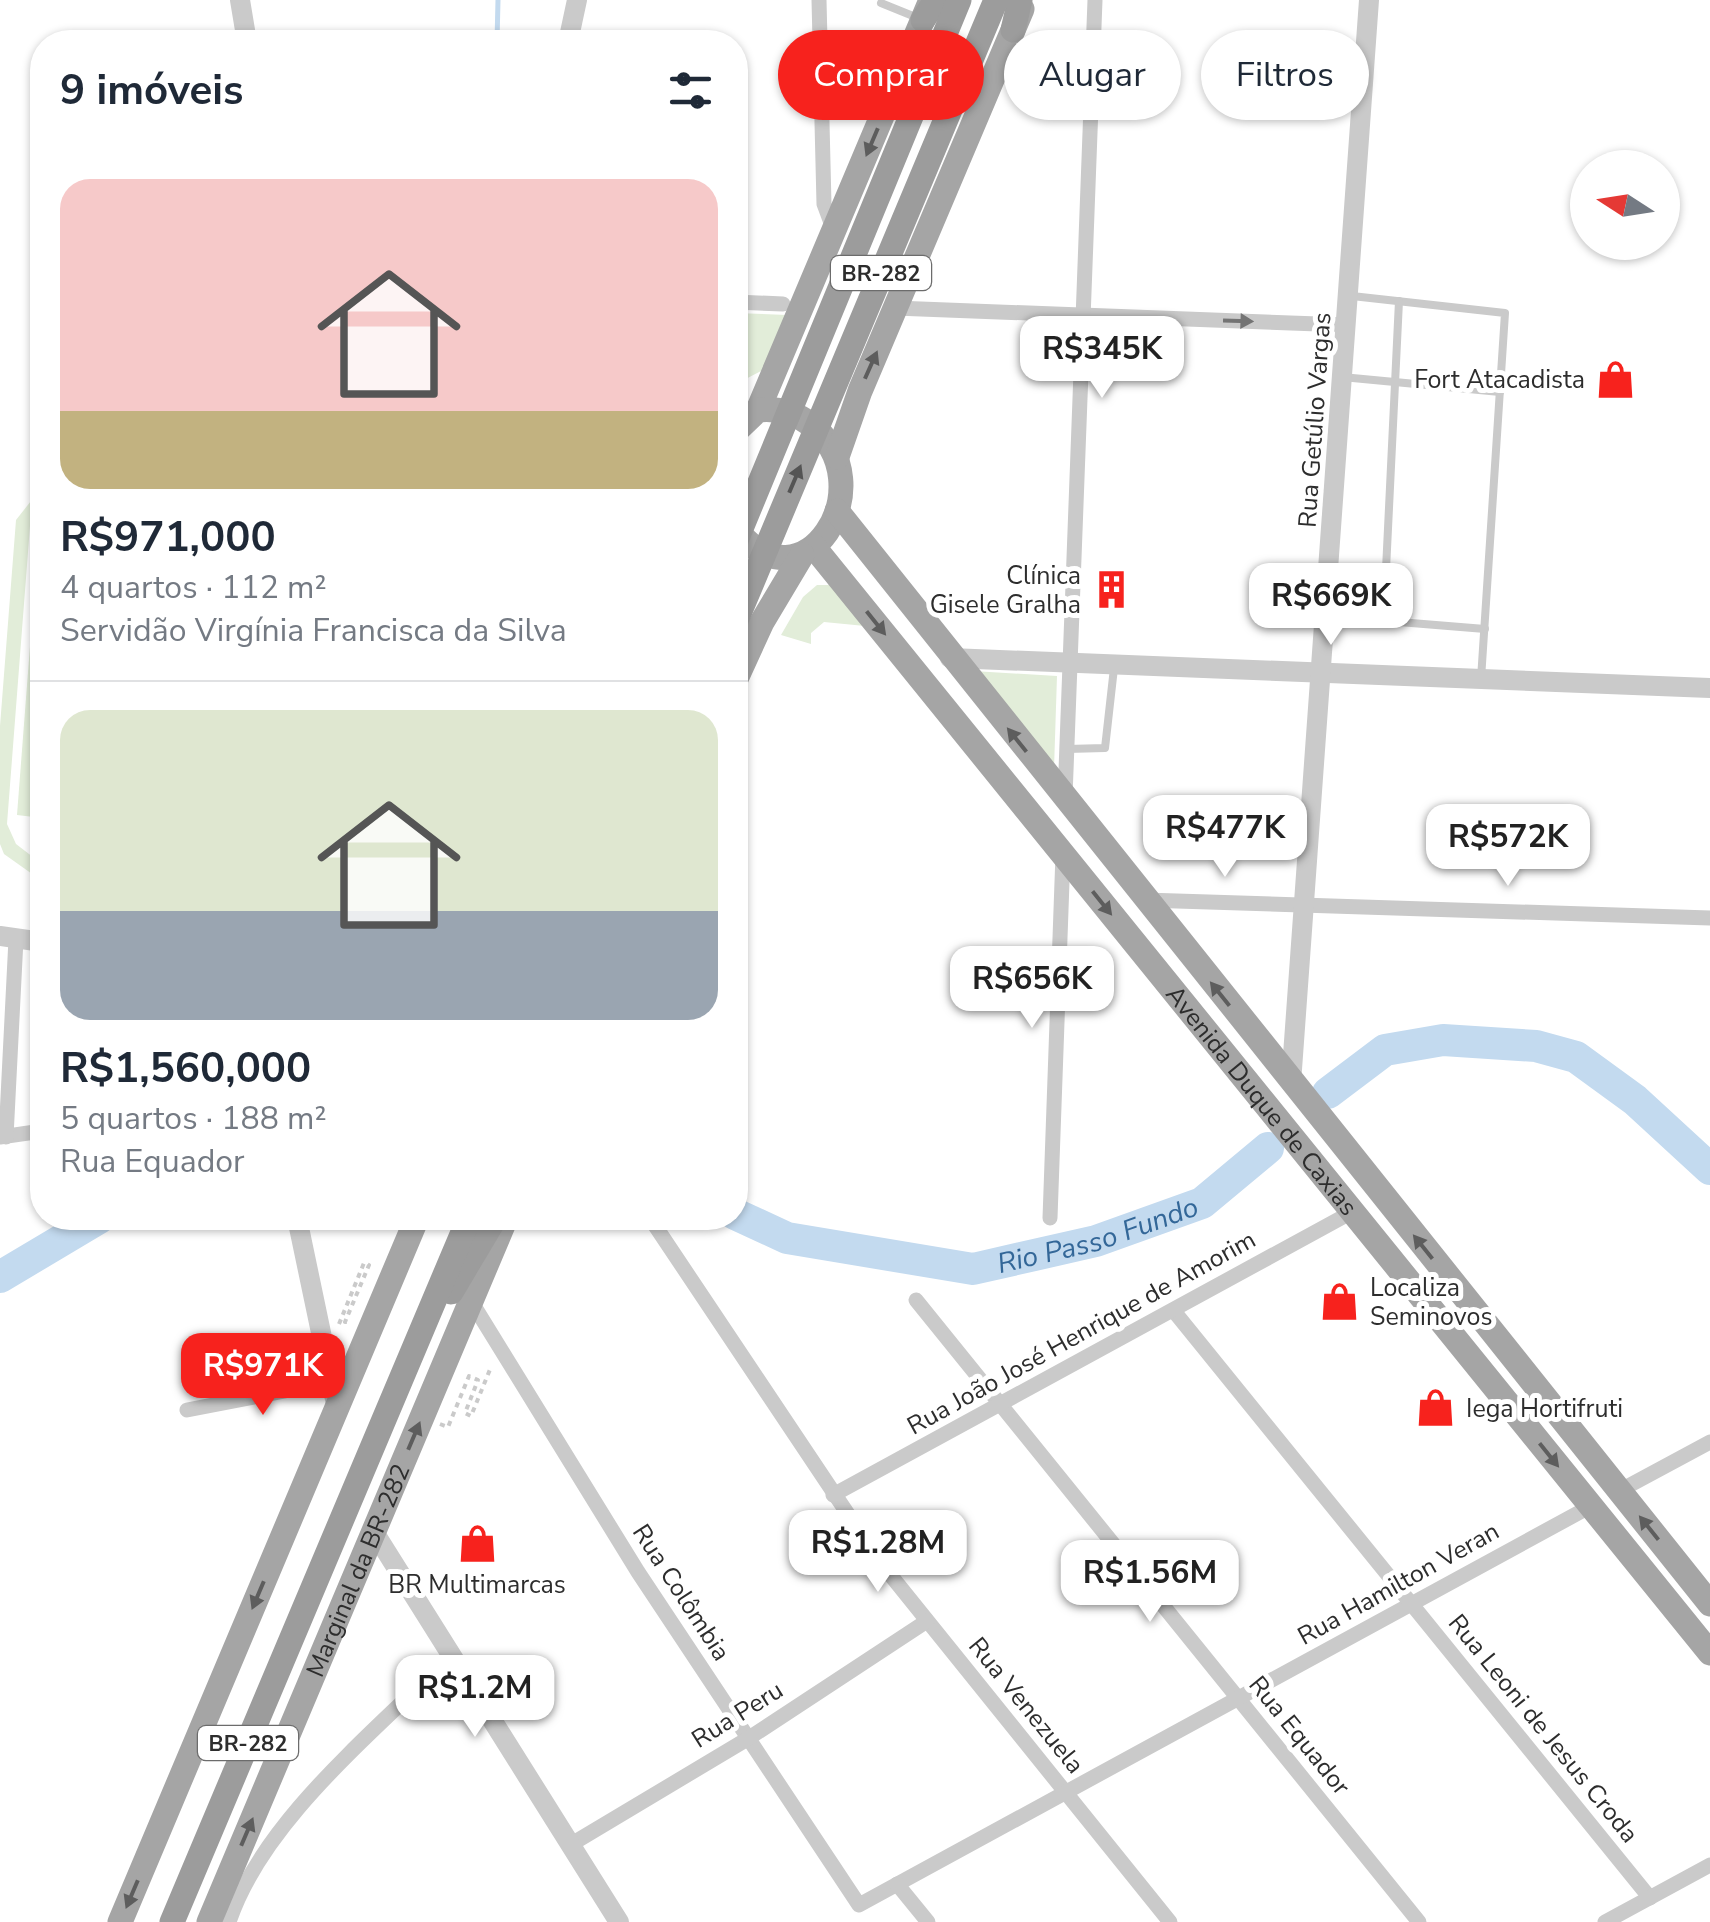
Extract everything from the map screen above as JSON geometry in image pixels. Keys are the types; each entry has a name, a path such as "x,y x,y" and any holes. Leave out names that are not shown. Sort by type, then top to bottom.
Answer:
{"highway":[{"name":"BR-282","path":"748,511 960,0"},
{"name":"BR-282","path":"748,593 996,0"},
{"path":"1013,30 1023,0"},
{"name":"BR-282","path":"172,1922 464,1230"},
{"path":"401,1379 489,1230"}],"main road":[{"path":"748,408 834,231 930,6"},
{"path":"838,457 860,391 1004,51"},
{"path":"748,414 800,416 824,435 838,457 842,476 837,512 828,533 808,551 762,622 748,653"},
{"name":"Avenida Duque de Caxias","path":"837,512 1710,1604"},
{"path":"748,542 755,550 782,559 808,551"},
{"name":"Avenida Duque de Caxias","path":"808,551 1063,854 1710,1653"},
{"path":"120,1922 412,1230"},
{"name":"Marginal da BR-282","path":"209,1922 501,1230"}],"street":[{"path":"240,0 245,30"},
{"path":"571,30 577,0"},
{"path":"819,0 824,204 834,231"},
{"path":"1065,801 1094,0"},
{"name":"Rua Getúlio Vargas","path":"1292,1083 1369,0"},
{"path":"748,303 783,304"},
{"path":"896,308 1346,325"},
{"path":"950,658 1710,688"},
{"path":"1050,1218 1063,854"},
{"path":"1145,900 1710,918"},
{"path":"8,938 3,1137 30,1133"},
{"name":"Rua João José Henrique de Amorim","path":"833,1495 1352,1212"},
{"path":"300,1230 336,1408"},
{"name":"Rua Venezuela","path":"658,1230 833,1495 928,1621 1170,1922"},
{"name":"Rua Equador","path":"916,1300 1420,1922"},
{"name":"Rua Colômbia","path":"472,1301 638,1572 859,1905"},
{"name":"Rua Leoni de Jesus Croda","path":"1173,1310 1650,1898"},
{"path":"186,1410 332,1382"},
{"path":"1619,1491 1710,1442"},
{"name":"Rua Hamilton Veran","path":"859,1905 1591,1506"},
{"path":"374,1532 618,1922"},
{"name":"Rua Peru","path":"570,1845 749,1738 928,1621"},
{"path":"229,1922 250,1870 276,1834 451,1655"},
{"path":"1605,1922 1710,1865"},
{"path":"897,1884 928,1922"}],"lane":[{"path":"881,3 930,6"},
{"path":"1348,295 1505,313 1482,679"},
{"path":"1399,301 1384,611 1389,620 1399,622 1485,628"},
{"path":"1342,377 1500,392"},
{"path":"1067,749 1105,748 1114,664"}],"path":[{"path":"334,1334 364,1263 369,1265 345,1322 350,1324 374,1265 380,1268"},
{"path":"458,1380 440,1424 448,1428 469,1376 478,1380 465,1413 471,1416 500,1348"}],"green space":[{"path":"748,314 787,315 763,370 748,378"},
{"path":"30,502 7,824 16,844 30,855 30,872 4,854 0,844 0,726 16,520"},
{"path":"817,585 833,585 865,626 824,622 811,633 811,644 781,635 803,597"},
{"path":"30,646 30,817 17,815"},
{"path":"973,671 1057,676 1054,769"}],"waterway":[{"path":"497,30 498,0"},
{"name":"Rio Passo Fundo","path":"1328,1093 1385,1050 1443,1040 1536,1046 1576,1057 1635,1100 1710,1169"},
{"name":"Rio Passo Fundo","path":"748,1220 787,1238 973,1269 1096,1241 1202,1203 1268,1148"},
{"name":"Rio Passo Fundo","path":"0,1277 79,1230"}],"place":[{"name":"Fort Atacadista","path":"1615,379"},
{"name":"Clínica Gisele Gralha","path":"1111,589"},
{"name":"Localiza Seminovos","path":"1340,1301"},
{"name":"Iega Hortifruti","path":"1436,1408"},
{"name":"BR Multimarcas","path":"477,1543"}]}
